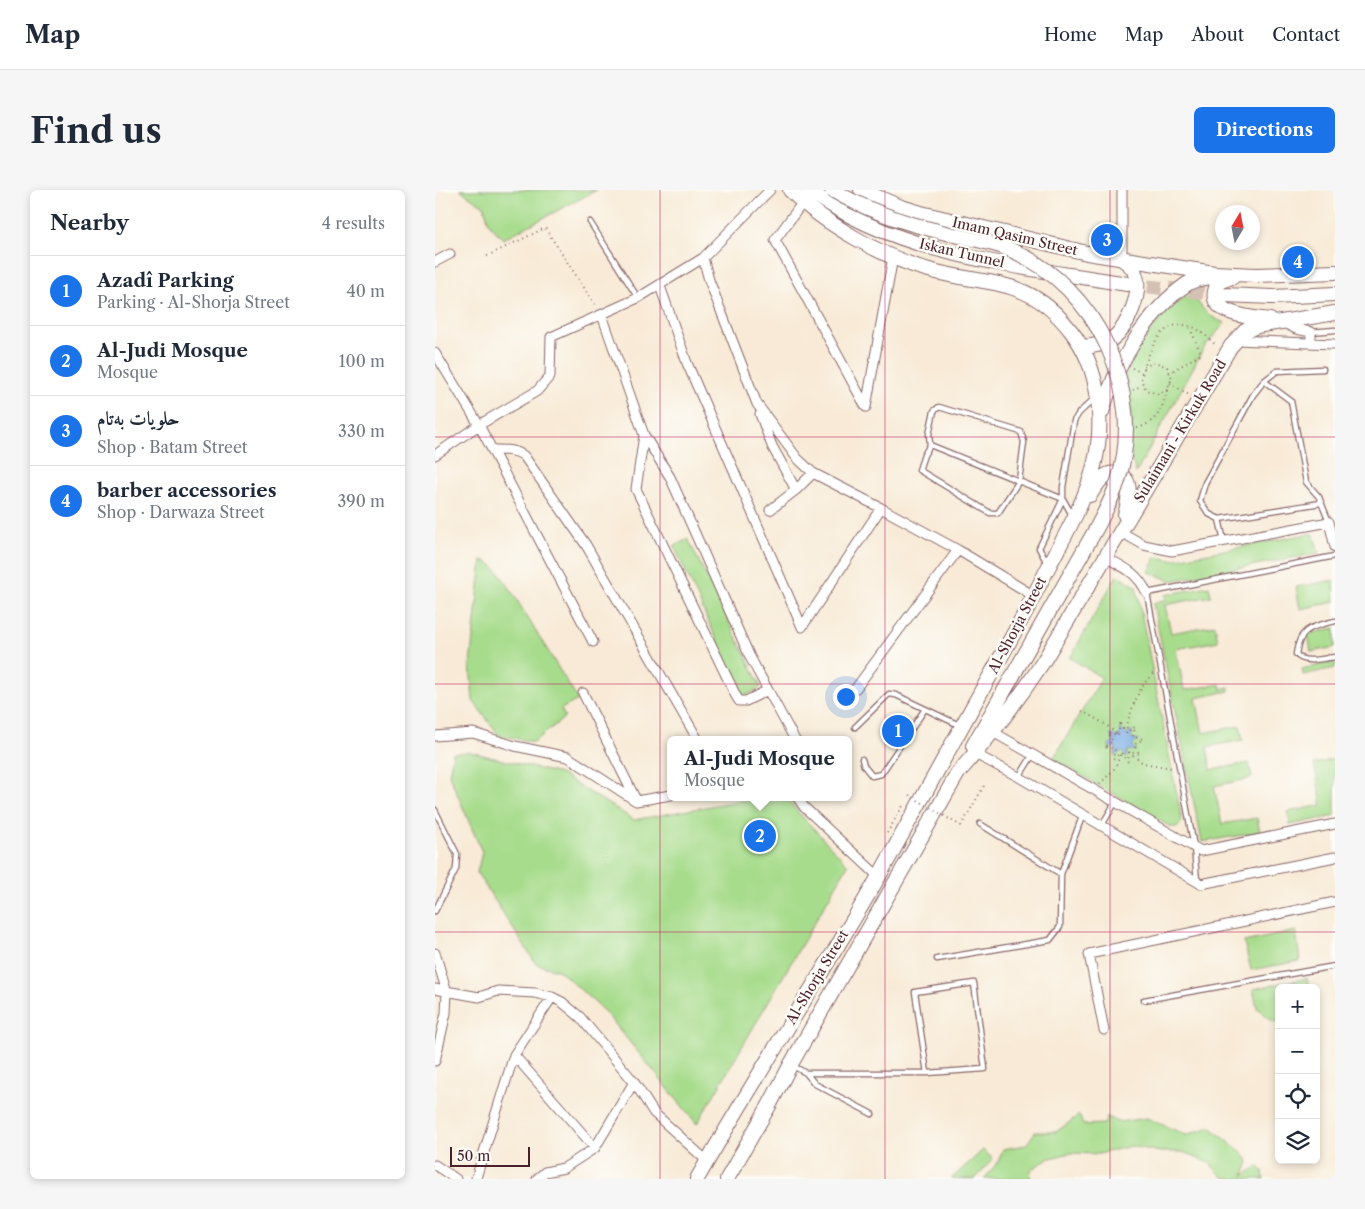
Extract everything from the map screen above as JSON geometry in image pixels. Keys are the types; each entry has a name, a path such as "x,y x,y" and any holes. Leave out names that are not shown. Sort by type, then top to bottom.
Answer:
{"main road":[{"name":"Al-Shorja Street","path":"697,1179 878,876 1034,596 1084,497 1093,470 1098,446 1097,396 1090,367 1082,348 1071,330 1050,307 1029,293 1000,284 929,270 893,257 837,226 806,196 791,190"},
{"path":"832,190 858,204 899,219 940,231 986,241 1015,252 1057,279 1088,313 1106,343 1115,367 1123,398 1126,428 1124,448 1118,480 1104,513 958,773"},
{"name":"Imam Qasim Street","path":"867,192 901,207 939,218 1053,245 1122,259 1232,275"},
{"name":"Iskan Tunnel","path":"806,196 835,207 885,231 926,245 1000,263 1127,284"},
{"path":"1082,348 1101,344 1111,339 1122,328 1129,316 1136,296 1137,278 1133,268 1122,259"},
{"path":"1099,425 1106,396 1117,369 1135,341 1160,309 1181,288 1193,280 1232,275 1335,272"},
{"path":"1256,275 1232,277 1221,281 1215,289 1216,301 1225,309 1235,314 1282,322"},
{"path":"1223,295 1280,297 1335,294"},
{"path":"1241,335 1257,326 1335,313"},
{"name":"Sulaimani - Kirkuk Road","path":"1119,532 1226,354 1241,335"},
{"path":"1074,518 1101,479 1110,474 1121,475 1127,482 1129,497 1119,532"},
{"name":"Al-Shorja Street","path":"727,1179 958,773 1019,698 1043,662 1119,532"}],"street":[{"path":"435,454 479,425 537,391 549,376 551,337 638,298 703,258 770,190"},
{"path":"1122,190 1122,259"},
{"path":"806,196 775,240 866,407 893,257"},
{"path":"435,262 449,254"},
{"path":"703,258 709,280 772,446 796,490"},
{"path":"660,286 687,363 758,530 802,627 881,508"},
{"path":"602,315 644,435 670,477 750,657 793,736"},
{"path":"1282,322 1311,332 1311,343"},
{"path":"1241,335 1335,344"},
{"path":"435,353 479,425 593,642"},
{"path":"757,404 797,458 813,473 958,550 1034,596"},
{"path":"644,435 636,490 727,678 739,701 746,701 768,690"},
{"path":"492,450 519,452 524,456 586,545 696,736"},
{"path":"770,510 796,490 813,473"},
{"path":"1119,532 1144,545 1172,552 1329,522 1335,547"},
{"path":"856,688 958,550"},
{"path":"1105,557 1129,570 1141,580 1147,593"},
{"path":"583,693 637,800"},
{"path":"993,732 1201,851 1335,824"},
{"path":"435,736 473,733 515,746 568,757 637,800 667,796"},
{"path":"975,754 1019,777 1201,884 1335,858"},
{"path":"800,801 804,808 878,876"},
{"path":"1104,1030 1089,954 1335,902"},
{"path":"435,953 447,992 446,1014 435,1062"},
{"path":"435,989 479,997 498,991 521,991 552,997 562,1002 580,1017 634,1082 654,1113 707,1162"},
{"path":"477,1179 513,1055 552,997"},
{"path":"513,1055 595,1148"},
{"path":"537,1179 545,1172 564,1168 595,1148 634,1082"},
{"path":"435,1165 456,1179"}],"lane":[{"path":"590,222 638,298"},
{"path":"1311,332 1335,330"},
{"path":"1321,503 1219,519 1209,514 1200,501 1205,483 1253,395 1264,381 1277,370 1323,369"},
{"path":"1264,381 1291,401 1306,482 1319,497 1329,522"},
{"path":"1049,566 1039,548 1063,499 1063,487 1073,421 1097,396"},
{"path":"939,407 1021,432 1023,442 1019,480 998,513 990,513 919,470 923,455 930,445 929,434 934,411 939,407"},
{"path":"930,445 1063,499 1074,518"},
{"path":"1219,519 1224,542"},
{"path":"1197,881 1194,847 1147,593 1335,556"},
{"path":"1335,621 1310,627 1298,640 1296,654 1299,659 1306,661 1335,657"},
{"path":"855,728 889,694 896,695 962,726"},
{"path":"862,759 864,766 872,776 881,774 925,709"},
{"path":"1019,777 1032,756"},
{"path":"1101,825 1115,802"},
{"path":"435,810 457,854 456,869 435,911"},
{"path":"937,959 1051,940 1060,927 1061,874 1083,814"},
{"path":"981,824 1061,874"},
{"path":"1144,1000 1335,966"},
{"path":"806,1073 927,1072 985,1069 974,984 915,992 927,1072"},
{"path":"791,1064 806,1073 815,1084 872,1114"}],"path":[{"path":"487,256 545,228 602,315"},
{"path":"1167,390 1158,394 1146,390 1141,380 1151,348 1159,336 1176,326 1189,327 1201,332 1226,354"},
{"path":"1169,373 1201,354 1189,327"},
{"path":"1133,429 1146,425 1157,417 1164,402 1171,378 1167,368 1155,362 1144,368"},
{"path":"1170,383 1198,402"},
{"path":"1127,733 1132,708 1138,695 1153,673 1161,671"},
{"path":"1082,711 1105,724 1118,735"},
{"path":"1118,735 1120,724 1127,733"},
{"path":"1127,733 1135,727 1133,737 1143,739 1134,745 1139,754 1129,752"},
{"path":"1118,735 1107,733 1113,741 1104,747 1115,749 1113,759 1121,753"},
{"path":"1129,752 1147,765 1167,768 1179,767"},
{"path":"1121,753 1127,762 1129,752"},
{"path":"1095,792 1115,768 1121,753"},
{"path":"909,795 961,826 984,786"},
{"path":"887,833 905,803"}],"green space":[{"path":"460,190 597,190 503,239 489,224 484,206"},
{"path":"1193,291 1205,311 1225,323 1205,346 1136,473 1129,450 1132,430 1131,411 1125,375 1136,352 1150,331 1168,311"},
{"path":"1313,533 1319,553 1171,581 1149,572 1156,557 1172,560"},
{"path":"688,539 761,687 743,697 674,546"},
{"path":"482,560 493,567 507,584 578,700 561,709 565,717 534,742 499,735 473,701 470,664"},
{"path":"1117,575 1136,586 1182,821 1178,827 1171,827 1053,759 1102,678 1070,658"},
{"path":"1334,580 1335,602 1300,609 1296,587"},
{"path":"1209,586 1211,596 1165,605 1171,633 1215,625 1218,641 1176,649 1184,690 1220,684 1221,689 1229,687 1229,691 1196,698 1203,733 1240,726 1243,740 1207,747 1211,770 1249,763 1252,778 1214,786 1222,824 1257,818 1260,832 1202,842 1153,604 1166,600 1165,595"},
{"path":"1335,628 1335,647 1311,652 1308,634"},
{"path":"1335,662 1335,668 1303,675 1302,669"},
{"path":"470,752 560,774 634,820 737,801 788,801 848,865 697,1124 605,1012 560,971 536,964 477,873 482,852 449,775 453,753"},
{"path":"1335,759 1335,816 1290,825 1288,812 1322,805 1314,764"},
{"path":"1296,931 1300,961 1251,970 1244,942"},
{"path":"1307,978 1308,984 1278,984"},
{"path":"1275,985 1275,1022 1257,1008 1253,989"},
{"path":"1079,1115 1083,1125 1105,1124 1106,1116 1118,1122 1147,1118 1186,1135 1210,1127 1243,1153 1249,1162 1244,1176 1258,1166 1263,1171 1264,1179 1228,1179 1222,1176 1209,1163 1183,1152 1160,1152 1131,1146 1099,1154 1070,1153 1047,1159 1031,1170 1030,1179 984,1179 998,1162 1003,1149 1026,1145 1035,1132 1056,1132"},
{"path":"983,1150 993,1159 975,1179 951,1179"}],"water":[{"path":"1120,728 1126,735 1132,730 1131,738 1139,740 1132,745 1136,751 1128,750 1126,758 1122,751 1115,756 1116,748 1108,746 1115,741 1110,735 1119,737"}],"tunnel":[{"path":"1127,284 1224,295"}],"place":[{"name":"حلویات بەتام","path":"1107,240"},
{"name":"barber accessories","path":"1298,262"},
{"name":"Azadî Parking","path":"898,731"},
{"name":"Al-Judi Mosque","path":"760,836"}]}
